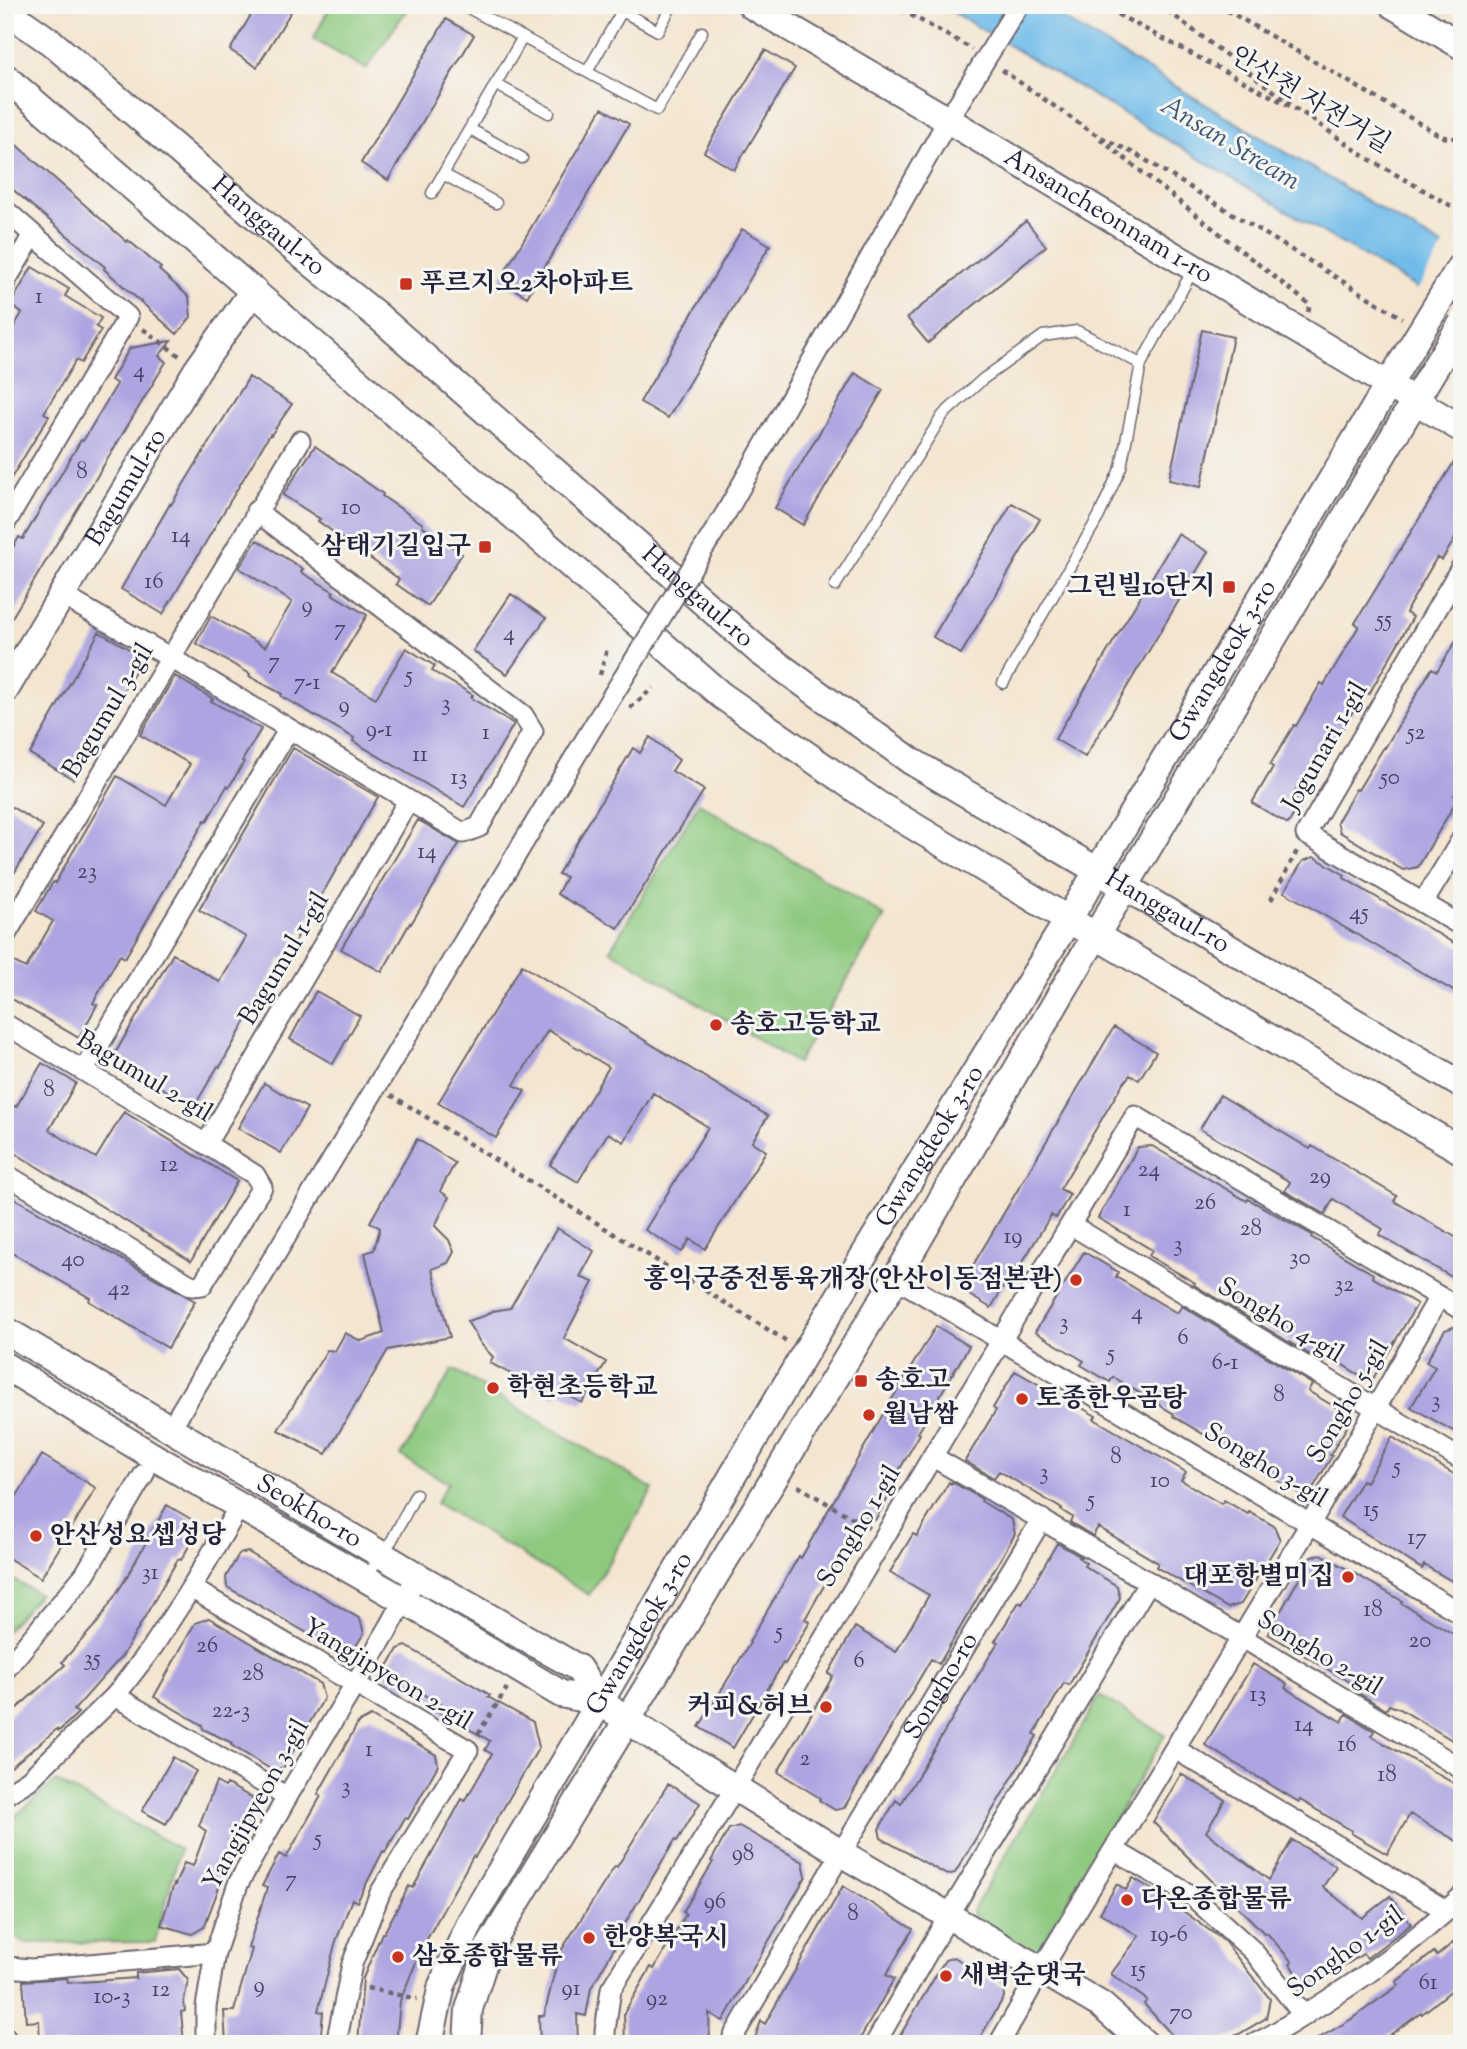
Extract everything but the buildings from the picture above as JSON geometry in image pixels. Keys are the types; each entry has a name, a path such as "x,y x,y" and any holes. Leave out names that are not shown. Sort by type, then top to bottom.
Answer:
{"main road":[{"name":"Ansancheonnam 1-ro","path":"751,5 948,120 1462,429"},
{"path":"1393,5 1462,47"},
{"name":"Hanggaul-ro","path":"5,9 52,43 292,247 379,317 759,651 911,761 1462,1085"},
{"path":"5,77 721,695 877,804 1462,1151"},
{"name":"Gwangdeok 3-ro","path":"429,2044 442,1985 471,1921 821,1328 1462,264"},
{"name":"Bagumul-ro","path":"5,690 197,370 254,290"},
{"name":"Gwangdeok 3-ro","path":"467,2044 469,2009 488,1949 896,1278 1096,935 1462,323"},
{"name":"Seokho-ro","path":"5,1330 417,1576 578,1668 600,1702 628,1721"},
{"name":"Seokho-ro","path":"5,1366 239,1507 403,1600 561,1695 600,1702"},
{"path":"628,1721 841,1853 1101,2005 1145,2044"}],"street":[{"path":"178,1416 596,722 727,511 948,120 1018,5"},
{"path":"5,210 128,317 5,524"},
{"path":"5,282 33,235"},
{"name":"Bagumul 3-gil","path":"5,936 300,441"},
{"path":"63,596 463,833 479,827 533,731 523,715 256,511"},
{"name":"Jogunari 1-gil","path":"1462,566 1306,834 1462,926"},
{"path":"83,1070 289,729"},
{"name":"Bagumul 1-gil","path":"206,1144 408,801"},
{"path":"1423,904 1462,839"},
{"name":"Bagumul 2-gil","path":"5,1024 255,1175 261,1187 202,1285 192,1286 5,1174"},
{"name":"Songho 1-gil","path":"605,2044 604,2031 611,1989 735,1788 1135,1116 1462,1310"},
{"name":"Songho 4-gil","path":"1071,1225 1462,1460"},
{"name":"Songho 3-gil","path":"896,1278 1462,1614"},
{"name":"Songho 5-gil","path":"999,2044 1310,1524 1439,1297"},
{"name":"Songho 2-gil","path":"933,1457 1462,1769"},
{"path":"5,1670 85,1574 144,1474"},
{"path":"5,1795 29,1780 115,1696 152,1648 239,1507"},
{"name":"Songho-ro","path":"733,2044 733,2037 1041,1519"},
{"name":"Yangjipyeon 3-gil","path":"206,2044 206,2007 215,1953 238,1884 417,1576"},
{"path":"875,2044 949,1915 1149,1582"},
{"name":"Yangjipyeon 2-gil","path":"191,1588 468,1750 380,1893 352,1964 336,2044"},
{"path":"115,1696 287,1797"},
{"path":"1175,1749 1447,1911"},
{"path":"1114,1850 1192,1896 1253,1951 1304,2016"},
{"name":"Songho 1-gil","path":"1254,2044 1363,1978 1462,1896"},
{"path":"5,1968 32,1969 215,1953"},
{"path":"5,2037 6,2044"}],"lane":[{"path":"463,5 657,110 702,32"},
{"path":"587,72 622,10 658,31 672,5"},
{"path":"432,193 523,37"},
{"path":"495,84 549,113"},
{"path":"470,129 522,158"},
{"path":"443,174 496,203"},
{"path":"1003,683 1099,516 1121,467 1141,364 1194,268"},
{"path":"835,586 943,415 983,379 1043,335 1077,331 1141,364"},
{"path":"365,1578 416,1494"}],"path":[{"path":"893,5 982,57"},
{"name":"안산천 자전거길","path":"1100,5 1303,113 1367,158 1462,212"},
{"path":"1160,5 1303,113"},
{"path":"1218,5 1443,137 1462,139"},
{"path":"993,64 1093,133 1310,305 1303,333"},
{"path":"1093,133 1139,156 1404,320"},
{"path":"128,317 185,360"},
{"path":"1271,900 1306,834"},
{"path":"377,1086 789,1342"},
{"path":"798,1486 885,1537"},
{"path":"468,1750 518,1670"},
{"path":"348,1983 418,1999"}],"green space":[{"path":"331,5 396,5 406,11 366,69 313,39"},
{"path":"699,803 885,916 797,1063 610,950"},
{"path":"453,1369 653,1489 589,1595 436,1503 448,1483 401,1456"},
{"path":"5,1575 39,1594 5,1632"},
{"path":"1100,1696 1165,1735 1038,1951 1027,1954 975,1923 972,1912"},
{"path":"56,1781 180,1849 155,1942 23,1943 13,1935 5,1894 5,1825"}],"water":[{"name":"Ansan Stream","path":"941,5 1040,5 1462,258 1462,315"}],"pier":[{"path":"1445,244 1462,254 1462,318 1416,292"}],"place":[{"name":"푸르지오2차아파트","path":"406,284"},
{"name":"삼태기길입구","path":"485,547"},
{"name":"그린빌10단지","path":"1229,587"},
{"name":"송호고등학교","path":"716,1025"},
{"name":"홍익궁중전통육개장(안산이동점본관)","path":"1076,1280"},
{"name":"송호고","path":"861,1381"},
{"name":"학현초등학교","path":"493,1388"},
{"name":"토종한우곰탕","path":"1022,1399"},
{"name":"월남쌈","path":"869,1415"},
{"name":"안산성요셉성당","path":"36,1536"},
{"name":"대포항별미집","path":"1348,1577"},
{"name":"커피&허브","path":"826,1707"},
{"name":"다온종합물류","path":"1127,1900"},
{"name":"한양복국시","path":"589,1938"},
{"name":"삼호종합물류","path":"398,1957"},
{"name":"새벽순댓국","path":"946,1976"}]}
